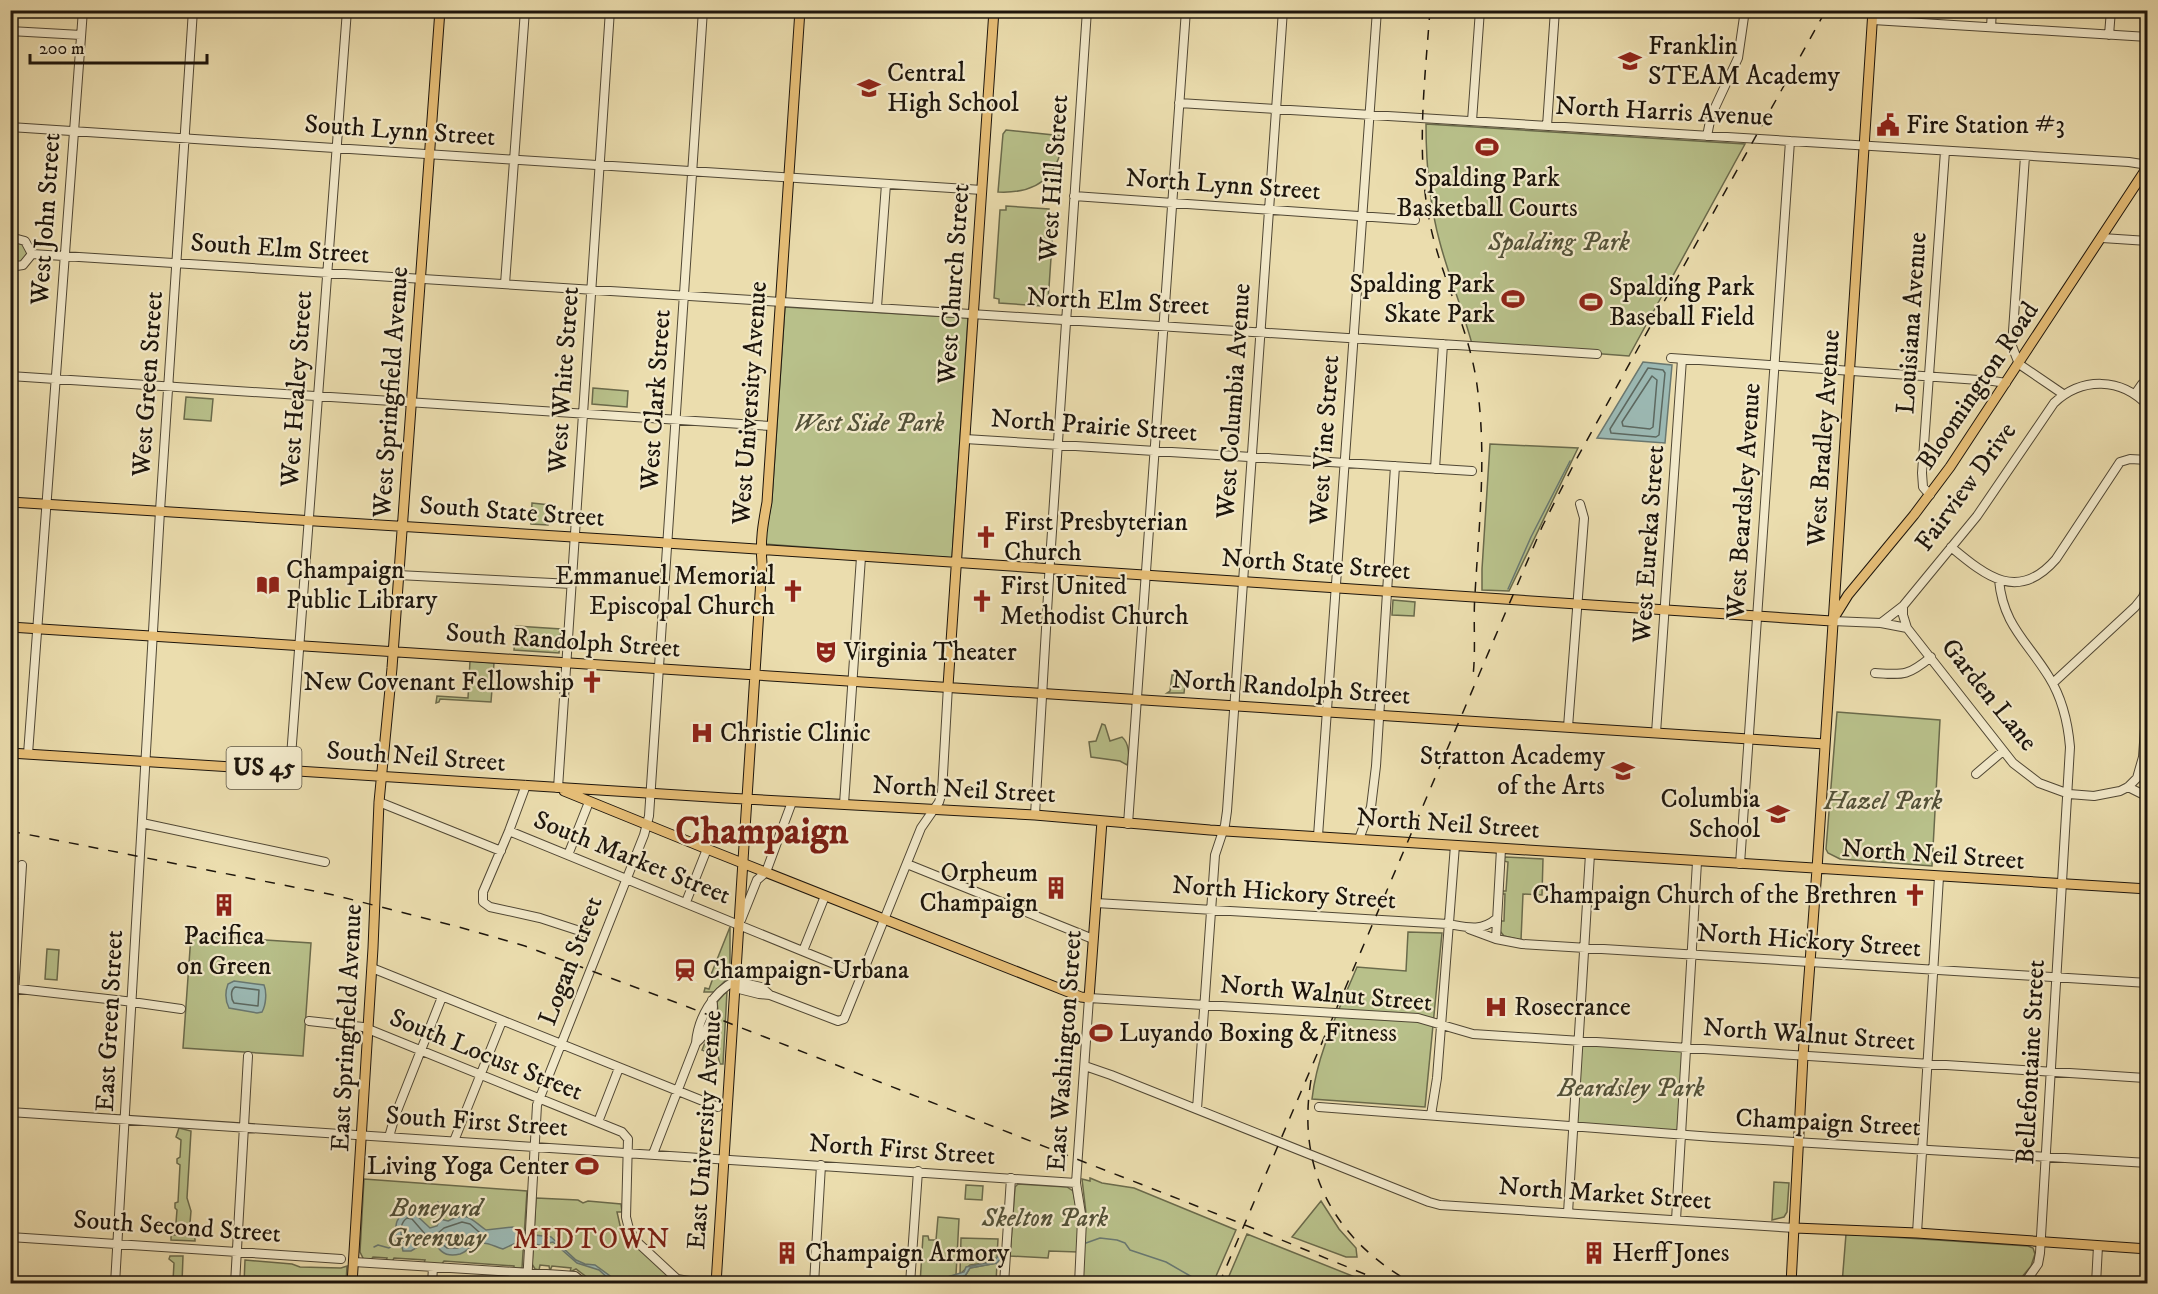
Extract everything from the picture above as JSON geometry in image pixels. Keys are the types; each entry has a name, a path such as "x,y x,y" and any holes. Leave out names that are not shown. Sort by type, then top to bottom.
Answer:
{"main road":[{"name":"West Springfield Avenue","path":"381,776 393,651 440,10"},
{"name":"West University Avenue","path":"747,799 762,563 760,550 762,523 767,501 800,10"},
{"name":"West Church Street","path":"948,686 994,10"},
{"name":"West Bradley Avenue","path":"1791,1284 1803,1056 1873,15"},
{"name":"Bloomington Road","path":"1832,621 1848,595 1930,495 2019,364 2148,165"},
{"name":"South State Street","path":"10,502 760,550"},
{"name":"North State Street","path":"760,550 1832,621"},
{"name":"South Randolph Street","path":"10,627 754,675"},
{"name":"North Randolph Street","path":"754,675 1825,744"},
{"name":"South Neil Street","path":"10,753 747,799"},
{"name":"East Springfield Avenue","path":"352,1284 372,968 381,776"},
{"name":"North Walnut Street","path":"558,788 825,896 1071,993 1089,998"},
{"name":"North Neil Street","path":"747,799 1035,815 1128,824 1501,849 2148,889"},
{"name":"East University Avenue","path":"716,1283 747,799"},
{"name":"East Washington Street","path":"1089,998 1102,821"},
{"name":"North Market Street","path":"1795,1228 1917,1233 2148,1249"}],"street":[{"name":"West John Street","path":"28,754 83,10"},
{"name":"West Green Street","path":"146,761 193,10"},
{"name":"West Healey Street","path":"290,770 346,10"},
{"path":"505,284 525,10"},
{"name":"West White Street","path":"558,788 610,10"},
{"name":"West Clark Street","path":"651,793 703,10"},
{"name":"West Hill Street","path":"1035,815 1049,569 1087,10"},
{"path":"1128,824 1186,10"},
{"name":"West Columbia Avenue","path":"1197,1109 1215,855 1227,811 1283,10"},
{"name":"West Vine Street","path":"1318,836 1354,339 1366,215 1377,10"},
{"path":"1472,121 1480,10"},
{"path":"1547,126 1555,10"},
{"path":"1707,136 1711,116 1738,58 1745,10"},
{"path":"1991,27 1992,10"},
{"path":"2109,35 2111,10"},
{"path":"1873,15 1991,27 2148,37"},
{"path":"10,31 81,35"},
{"name":"North Harris Avenue","path":"1179,103 2148,165"},
{"name":"South Lynn Street","path":"10,127 788,178"},
{"name":"West Beardsley Avenue","path":"1740,864 1790,141"},
{"name":"Louisiana Avenue","path":"1930,495 1924,490 1921,482 1946,151"},
{"path":"2025,156 2011,336 2013,352 2019,364 2063,394 2080,386 2098,383 2117,386 2135,394 2148,406"},
{"path":"788,178 982,190"},
{"path":"877,307 886,184"},
{"name":"North Lynn Street","path":"1074,196 1415,220"},
{"path":"10,237 25,241 32,254 23,265 10,267"},
{"path":"2102,238 2148,241"},
{"name":"South Elm Street","path":"32,254 780,302"},
{"name":"North Elm Street","path":"780,302 1597,354"},
{"path":"1435,469 1443,344"},
{"path":"1671,358 2006,383"},
{"name":"West Eureka Street","path":"1656,733 1682,359"},
{"path":"10,376 771,426"},
{"path":"2135,394 2142,384 2148,382"},
{"name":"Fairview Drive","path":"1881,623 1904,606 1977,516 2048,409 2063,394"},
{"name":"North Prairie Street","path":"965,438 1472,471"},
{"path":"1951,547 1984,574 1999,580 2025,580 2042,572 2056,559 2120,462 2130,459 2148,460"},
{"path":"1359,839 1371,807 1376,766 1395,466"},
{"path":"1568,727 1584,518 1580,504"},
{"path":"844,804 861,557"},
{"path":"398,575 572,584"},
{"name":"Bellefontaine Street","path":"1999,580 2002,602 2008,618 2053,683 2062,704 2069,736 2069,794 2041,1243 2038,1264 2024,1284"},
{"path":"2053,683 2135,607 2143,597 2148,585"},
{"path":"2143,597 2148,613"},
{"path":"1904,606 1907,628"},
{"name":"Garden Lane","path":"1832,621 1881,623 1907,628 2003,751 2029,777 2049,788 2080,796 2106,794 2127,787"},
{"path":"1875,674 1905,674 1931,657"},
{"name":"West Church Street","path":"735,984 761,987 770,995 841,1021 844,1019 921,828 939,802 942,792 948,686"},
{"path":"2148,686 2142,767 2137,778 2127,787 2148,797"},
{"path":"1976,774 2003,751"},
{"name":"East Green Street","path":"115,1284 146,761"},
{"path":"526,785 483,892 483,902 490,907 540,918 586,933"},
{"name":"Logan Street","path":"527,1284 539,1099 647,825 651,793"},
{"name":"South Market Street","path":"379,802 501,851"},
{"path":"568,855 589,802"},
{"path":"792,802 766,872 758,879 739,924 861,975"},
{"path":"142,824 325,862"},
{"name":"South Market Street","path":"509,831 739,924"},
{"path":"1431,1115 1441,1024 1455,845"},
{"path":"686,902 707,849"},
{"path":"1496,939 1501,849"},
{"path":"1568,1213 1590,854"},
{"path":"1676,1220 1697,862"},
{"path":"907,864 1093,939"},
{"path":"10,1058 22,865"},
{"path":"1917,1233 1939,877"},
{"path":"10,894 20,895"},
{"path":"803,951 825,896"},
{"name":"North Hickory Street","path":"1096,903 1448,924 1496,939 1522,944 2148,983"},
{"path":"1469,929 1487,925 1496,919"},
{"path":"372,968 718,1107"},
{"path":"653,1154 712,1000 726,986 735,984"},
{"path":"13,988 181,1009"},
{"path":"389,1137 442,996"},
{"name":"North Walnut Street","path":"1089,998 1418,1018 1473,1034 2145,1078"},
{"name":"East Washington Street","path":"1079,1284 1082,1220 1076,1183 1089,998"},
{"name":"South Locust Street","path":"309,1021 368,1029 598,1122 626,1134 628,1153"},
{"path":"454,1142 502,1021"},
{"path":"235,1284 248,1056"},
{"name":"North Market Street","path":"1084,1066 1429,1202 1451,1206 1795,1228"},
{"path":"598,1122 619,1068"},
{"name":"Champaign Street","path":"1319,1107 1458,1119 2148,1163"},
{"name":"South First Street","path":"10,1112 725,1159"},
{"path":"628,1153 625,1210 629,1229 640,1245 676,1281 735,1284"},
{"name":"North First Street","path":"725,1159 1076,1183"},
{"path":"814,1284 821,1165"},
{"path":"910,1284 918,1171"},
{"path":"1004,1284 1011,1178"},
{"name":"South Second Street","path":"10,1237 341,1259"},
{"path":"2096,1284 2098,1246"},
{"path":"354,1262 575,1276 585,1284"},
{"path":"432,1284 433,1268"}],"green space":[{"name":"Spalding Park","path":"1426,124 1745,144 1629,356 1472,344 1436,228 1429,184"},
{"path":"1006,130 1063,136 1061,150 1052,172 1035,186 1025,190 998,192 1003,134"},
{"path":"1006,206 1049,209 1049,213 1054,214 1048,302 1043,302 1042,306 999,303 999,299 994,298 1000,210 1006,210"},
{"path":"10,240 23,243 27,253 22,263 11,265"},
{"name":"West Side Park","path":"785,307 968,318 952,558 764,544 772,499"},
{"path":"593,388 628,391 627,407 592,404"},
{"path":"186,397 213,399 211,421 184,419"},
{"path":"1490,444 1578,448 1509,591 1482,590"},
{"path":"532,503 550,505 548,525 531,524"},
{"path":"1393,600 1415,602 1414,616 1392,615"},
{"path":"516,626 561,629 559,653 514,650"},
{"path":"470,661 494,663 491,702 440,699 436,703 437,696 468,698"},
{"path":"1172,675 1186,676 1184,693 1167,693 1170,691"},
{"name":"Hazel Park","path":"1837,712 1940,720 1932,866 1840,859 1828,853 1826,849"},
{"path":"1102,724 1105,725 1110,741 1122,737 1126,743 1127,765 1120,761 1091,757 1089,742 1096,741"},
{"path":"1505,857 1543,859 1542,895 1523,894 1521,940 1504,936 1500,931 1500,921 1504,921 1505,894 1502,894 1502,891 1506,891 1508,862 1504,861"},
{"path":"730,927 728,978 714,992 704,992 705,988 709,989 713,978 710,977"},
{"path":"1408,932 1442,933 1425,1107 1312,1099 1324,1048 1357,967 1406,971"},
{"path":"191,935 311,943 303,1056 183,1048"},
{"path":"47,949 59,950 57,980 45,979"},
{"path":"727,991 723,1064 720,1064 718,1056 702,1050 718,1011 717,1002"},
{"name":"Beardsley Park","path":"1581,1043 1685,1050 1680,1132 1577,1125"},
{"path":"179,1128 191,1131 187,1198 191,1211 189,1235 195,1236 195,1241 171,1240 171,1234 175,1235 177,1210 175,1203 178,1202 180,1165 177,1159 180,1157 181,1140 176,1137"},
{"path":"1090,1178 1102,1183 1134,1188 1236,1230 1213,1283 1082,1284 1086,1213 1082,1179 1090,1181"},
{"name":"Boneyard Greenway","path":"364,1179 527,1191 522,1268 444,1261 441,1265 424,1263 425,1260 394,1258 392,1262 386,1262 387,1258 373,1257 370,1261 364,1260 360,1252"},
{"path":"1774,1182 1789,1183 1787,1212 1784,1217 1772,1220"},
{"name":"Skelton Park","path":"1018,1184 1067,1187 1073,1191 1079,1221 1078,1252 1049,1251 1048,1258 1010,1256 1015,1187"},
{"path":"966,1185 983,1186 982,1200 965,1199"},
{"name":"Boneyard Greenway","path":"536,1198 621,1204 622,1212 617,1212 622,1234 627,1233 634,1244 676,1283 591,1283 592,1281 576,1269 570,1272 571,1268 552,1266 550,1271 549,1266 540,1265 539,1270 535,1269 532,1264"},
{"path":"1321,1201 1339,1229 1356,1248 1357,1257 1346,1257 1292,1237"},
{"path":"938,1217 959,1219 956,1275 944,1278 938,1283 920,1284 923,1236 928,1236 929,1240 936,1240"},
{"path":"1247,1234 1370,1283 1226,1283"},
{"path":"1846,1234 2028,1246 2033,1248 2035,1254 2031,1266 2017,1283 1842,1284"},
{"path":"961,1238 998,1239 997,1257 992,1262 970,1265 960,1274"},
{"path":"170,1256 183,1256 182,1283 169,1283 173,1281 174,1263 169,1259"},
{"path":"245,1260 292,1264 300,1267 341,1268 347,1266 346,1283 244,1284"},
{"path":"997,1263 996,1283 959,1284 959,1278 965,1276 970,1268"}],"water":[{"path":"1643,362 1672,365 1665,443 1597,438"},
{"path":"234,981 264,985 266,998 262,1012 229,1008 226,990 228,984"},
{"path":"410,1212 430,1228 437,1226 440,1219 448,1221 465,1216 486,1230 513,1227 518,1233 551,1237 576,1260 595,1265 613,1278 648,1279 657,1283 610,1280 599,1270 577,1263 553,1242 540,1245 518,1242 503,1249 480,1243 463,1253 452,1255 442,1251 431,1239 411,1251 403,1251 402,1247 396,1244 396,1224 400,1216"},
{"path":"1002,1253 997,1263 970,1268 965,1276 938,1284 944,1278 964,1272 966,1267 992,1262"}],"waterway":[{"path":"1508,589 1531,537 1570,461"},
{"path":"438,1202 440,1215"},
{"path":"1086,1243 1100,1238 1117,1240 1125,1243 1130,1250 1166,1262 1192,1277 1212,1284"},
{"path":"374,1247 378,1245 389,1248 395,1244"}],"railway":[{"path":"1430,10 1422,141 1425,193 1440,261 1468,343 1480,411 1482,463 1474,604 1473,676"},
{"path":"1219,1284 1542,527 1576,460 1826,10"},
{"path":"10,831 334,895 525,946 683,1005 1240,1223 1389,1284"},
{"path":"1311,1080 1308,1113 1310,1144 1316,1173 1327,1200 1343,1225 1362,1247 1386,1267 1414,1284"}],"place":[{"name":"Franklin STEAM Academy","path":"1630,61"},
{"name":"Central High School","path":"869,88"},
{"name":"Fire Station #3","path":"1888,125"},
{"name":"Spalding Park Basketball Courts","path":"1487,147"},
{"name":"Spalding Park Skate Park","path":"1513,299"},
{"name":"Spalding Park Baseball Field","path":"1591,302"},
{"name":"First Presbyterian Church","path":"986,537"},
{"name":"Champaign Public Library","path":"268,585"},
{"name":"Emmanuel Memorial Episcopal Church","path":"793,591"},
{"name":"First United Methodist Church","path":"982,601"},
{"name":"Virginia Theater","path":"826,652"},
{"name":"New Covenant Fellowship","path":"592,682"},
{"name":"Christie Clinic","path":"702,733"},
{"name":"Stratton Academy of the Arts","path":"1623,771"},
{"name":"Columbia School","path":"1778,814"},
{"name":"Orpheum Champaign","path":"1056,888"},
{"name":"Champaign Church of the Brethren","path":"1915,895"},
{"name":"Pacifica on Green","path":"224,905"},
{"name":"Champaign-Urbana","path":"685,970"},
{"name":"Rosecrance","path":"1496,1007"},
{"name":"Luyando Boxing & Fitness","path":"1101,1033"},
{"name":"Living Yoga Center","path":"587,1166"},
{"name":"Champaign Armory","path":"787,1253"},
{"name":"Herff Jones","path":"1594,1253"}],"district":[{"name":"Champaign","path":"762,832"},
{"name":"MIDTOWN","path":"592,1239"}]}
